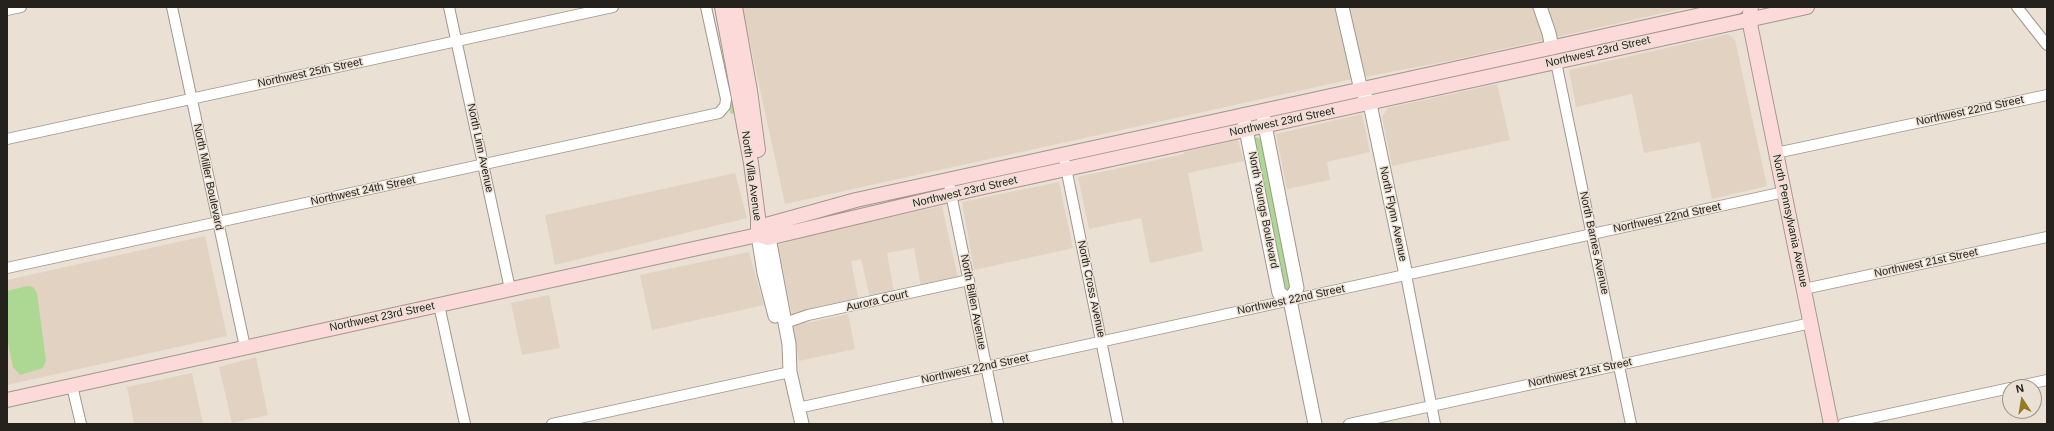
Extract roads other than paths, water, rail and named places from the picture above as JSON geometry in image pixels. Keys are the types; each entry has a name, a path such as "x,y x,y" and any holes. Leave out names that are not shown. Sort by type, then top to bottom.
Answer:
{"main road":[{"name":"North Villa Avenue","path":"722,7 751,163 758,217 764,233"},
{"name":"North Villa Avenue","path":"735,7 750,91 764,233"},
{"name":"Northwest 23rd Street","path":"764,233 817,211 856,200 1738,7"},
{"path":"1738,7 1750,13"},
{"name":"Northwest 23rd Street","path":"7,400 764,233 821,226 1019,179 1370,104 1584,56 1750,13 1806,7"},
{"name":"North Pennsylvania Avenue","path":"1750,13 1776,153 1831,424"},
{"path":"1475,65 1478,80"},
{"path":"1428,75 1431,90"},
{"path":"1167,131 1170,146"},
{"path":"970,190 983,172 1019,179"},
{"path":"900,190 904,206"},
{"path":"856,200 860,216"},
{"path":"817,211 821,226"}],"street":[{"path":"7,10 21,7"},
{"name":"North Miller Boulevard","path":"172,7 245,348"},
{"name":"North Linn Avenue","path":"449,7 510,289"},
{"name":"Northwest 25th Street","path":"7,139 613,7"},
{"name":"Northwest 24th Street","path":"7,268 719,113 725,106 726,99 706,7"},
{"name":"North Flynn Avenue","path":"1342,7 1361,90 1370,104 1406,275 1435,424"},
{"path":"1539,66 1552,48 1549,33 1540,7"},
{"path":"2017,7 2047,45"},
{"path":"1552,48 1584,56"},
{"name":"North Barnes Avenue","path":"1556,62 1631,424"},
{"name":"Northwest 22nd Street","path":"1776,153 2047,95"},
{"name":"North Youngs Boulevard","path":"1262,111 1297,288 1290,300 1315,424"},
{"name":"North Youngs Boulevard","path":"1243,115 1279,292 1290,300"},
{"name":"North Cross Avenue","path":"1062,154 1118,424"},
{"name":"North Billen Avenue","path":"948,179 998,424"},
{"name":"Northwest 22nd Street","path":"798,408 1784,192"},
{"name":"North Villa Avenue","path":"764,233 789,344 790,370"},
{"name":"North Villa Avenue","path":"764,233 764,273 790,370 802,424"},
{"name":"Northwest 21st Street","path":"1804,289 2047,237"},
{"name":"Aurora Court","path":"785,323 808,315 969,280"},
{"path":"439,305 464,424"},
{"name":"Northwest 21st Street","path":"1349,424 1811,323"},
{"path":"552,424 790,370"},
{"path":"72,386 81,424"},
{"path":"1843,424 2002,390"}]}
